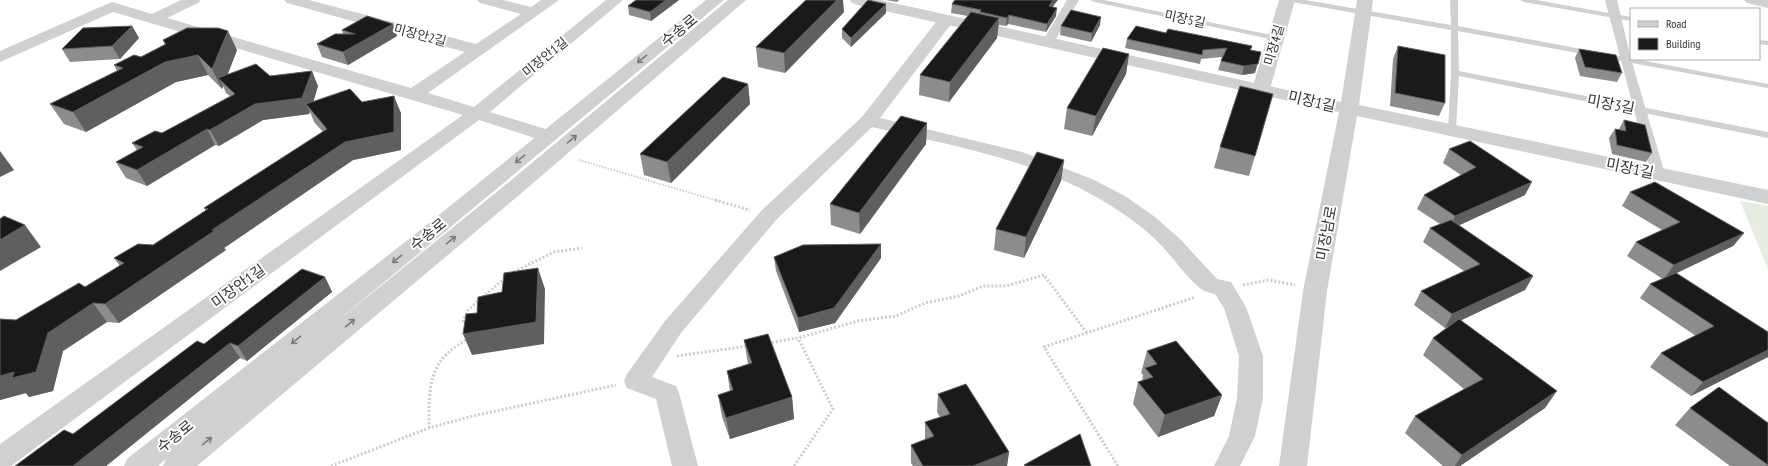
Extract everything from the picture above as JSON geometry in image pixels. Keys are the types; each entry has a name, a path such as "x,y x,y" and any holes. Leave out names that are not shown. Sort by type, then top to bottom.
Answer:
{"street":[{"path":"91,0 119,3 153,19 414,94 548,136"},
{"path":"153,19 193,0"},
{"name":"미장안2길","path":"292,0 478,50"},
{"path":"486,0 533,12"},
{"name":"미장안2길","path":"414,94 551,0"},
{"name":"미장안1길","path":"0,459 476,114 615,0"},
{"name":"수송로","path":"138,466 423,239 716,0"},
{"name":"수송로","path":"177,466 505,196 738,0"},
{"name":"미장1길","path":"858,0 1349,109 1768,197"},
{"path":"1048,42 1073,0"},
{"name":"미장4길","path":"1261,89 1287,0"},
{"path":"1611,0 1614,16 1658,174"},
{"path":"1752,0 1768,3"},
{"path":"0,57 119,3"},
{"name":"미장남로","path":"1293,466 1315,291 1349,109 1364,7"},
{"path":"685,466 667,393 636,381 649,360 674,327 769,215 868,121 942,25 948,20"},
{"path":"868,121 991,150 1071,176 1123,204 1149,223 1210,285 1223,288 1235,307 1251,356 1250,398 1242,436 1227,466"}],"lane":[{"name":"미장5길","path":"1094,0 1276,38"},
{"path":"1292,0 1364,7 1455,28 1768,86"},
{"path":"1452,130 1455,73 1454,0"},
{"path":"1524,0 1630,19"},
{"name":"미장3길","path":"1455,73 1768,135"}],"path":[{"path":"579,160 769,215"},
{"path":"468,329 463,321 468,310 502,279 554,252 582,248"},
{"path":"767,343 798,338 858,321 896,316 925,303 958,296 983,286 1006,286 1044,275 1087,333"},
{"path":"1118,466 1044,347 1223,288 1268,280 1281,281 1315,291"},
{"path":"429,428 430,390 438,363 445,355 469,338 469,334"},
{"path":"794,466 833,409 798,338"},
{"path":"649,360 751,345"},
{"path":"331,466 429,428 473,416 636,381"}],"shaded area":[{"path":"1740,201 1768,206 1768,269"}],"building":[{"path":"636,0 666,0 650,12 628,6"},
{"path":"806,0 837,0 784,53 756,47"},
{"path":"868,0 886,4 851,38 842,29"},
{"path":"955,0 1053,0 1049,6 1057,8 1047,24 1009,15 1007,18 980,12 981,10 952,4"},
{"path":"1071,10 1101,17 1092,33 1061,26"},
{"path":"971,12 999,18 950,82 920,75"},
{"path":"367,16 393,24 343,52 317,44 335,34 355,34 342,30"},
{"path":"132,26 112,46 62,49 83,28"},
{"path":"1136,26 1166,33 1168,29 1252,46 1250,50 1261,52 1258,64 1244,66 1221,61 1227,48 1203,50 1202,55 1127,39"},
{"path":"187,28 218,28 228,31 212,69 198,55 165,62 73,112 50,104 123,68 114,65 134,55 141,57 166,44 163,40"},
{"path":"1398,46 1445,55 1445,103 1395,93"},
{"path":"1103,48 1129,54 1096,116 1067,108"},
{"path":"1579,49 1616,55 1622,73 1585,67"},
{"path":"256,64 270,76 312,71 302,98 255,104 210,130 207,129 137,170 116,162 143,147 132,143 155,131 162,133 235,94 218,78"},
{"path":"723,77 748,84 667,162 640,154"},
{"path":"1240,86 1273,94 1255,156 1220,147"},
{"path":"350,89 362,102 394,96 394,132 345,142 212,230 214,231 105,304 93,303 48,333 36,372 12,378 14,372 0,376 0,319 16,320 79,283 85,287 124,263 114,258 138,244 153,245 208,209 204,208 327,129 306,104"},
{"path":"901,116 927,123 859,213 830,204"},
{"path":"1624,120 1645,125 1652,153 1617,145 1615,129 1626,131"},
{"path":"1470,141 1532,182 1455,216 1424,195 1476,167 1449,149"},
{"path":"1037,152 1064,160 1026,237 996,229"},
{"path":"1655,182 1744,233 1674,265 1636,242 1680,222 1630,192"},
{"path":"4,216 25,225 0,240 0,219"},
{"path":"1451,220 1533,276 1452,314 1421,291 1480,264 1430,228"},
{"path":"881,244 834,308 798,318 774,257 803,245"},
{"path":"538,268 536,322 463,334 466,314 477,313 478,297 502,292 504,273"},
{"path":"302,269 325,277 238,346 230,343 73,466 15,466 64,430 73,434 197,341 204,344"},
{"path":"1676,273 1768,332 1768,350 1703,382 1661,353 1714,326 1650,284"},
{"path":"1459,319 1557,391 1462,455 1415,416 1483,379 1433,338"},
{"path":"768,334 792,397 726,418 718,395 733,390 727,371 752,363 744,340"},
{"path":"1176,341 1222,395 1165,415 1138,382 1153,377 1145,368 1157,364 1147,351"},
{"path":"966,384 1009,452 973,466 923,466 911,445 934,436 925,422 950,414 938,394"},
{"path":"1719,387 1768,423 1768,465 1690,408"},
{"path":"1080,434 1091,466 1024,465"}]}
